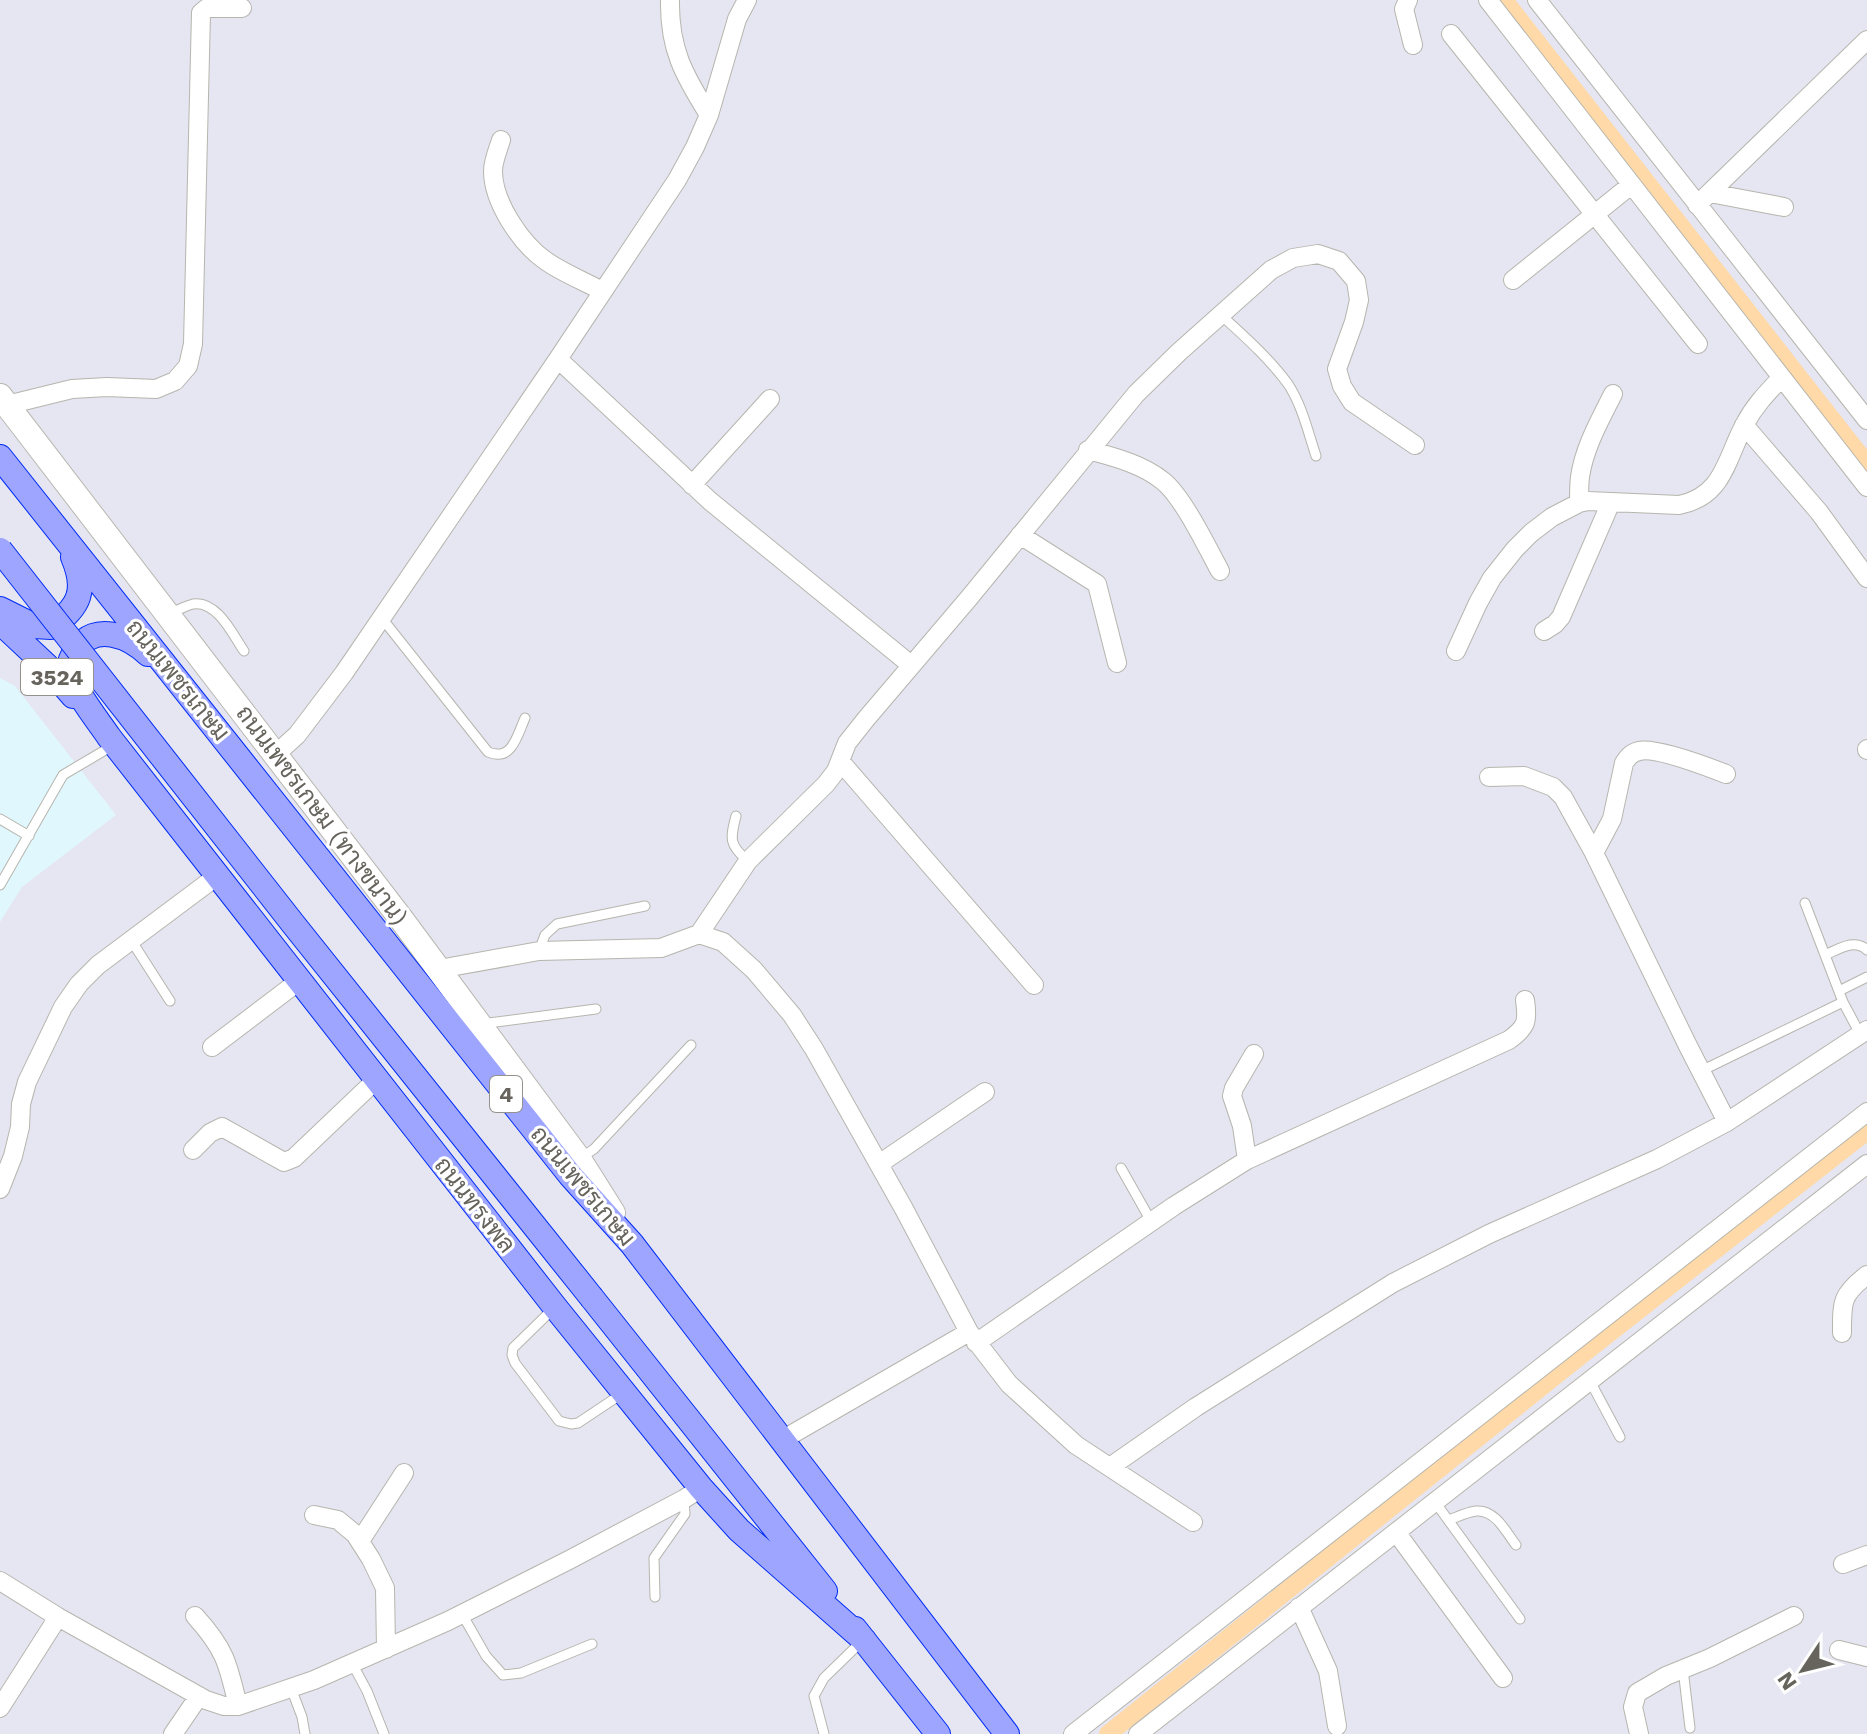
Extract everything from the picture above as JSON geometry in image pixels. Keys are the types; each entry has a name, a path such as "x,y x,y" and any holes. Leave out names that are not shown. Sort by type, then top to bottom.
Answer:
{"highway":[{"name":"ถนนเพชรเกษม","path":"0,457 570,1175 632,1244 1007,1734"},
{"path":"0,609 34,626 51,627 68,616 79,596 81,581 72,554 55,528"},
{"name":"4","path":"0,550 284,913 938,1734"},
{"name":"ถนนทรงพล","path":"0,622 47,666 112,741 623,1393 692,1494 739,1530 864,1640"},
{"path":"112,741 70,672 71,657 82,642 95,635 124,636 190,694"}],"main road":[{"name":"ถนนเพชรเกษม (ทางขนาน)","path":"4,401 439,969 579,1159 632,1244"}],"street":[{"path":"670,0 674,47 685,76 709,115"},
{"path":"276,754 297,735 344,673 677,180 709,115 737,19 747,0"},
{"path":"1408,0 1404,9 1413,45"},
{"path":"1488,0 1867,487"},
{"path":"1537,0 1703,199 1867,420"},
{"path":"4,401 72,389 156,389 175,381 188,366 193,344 201,13 207,8 242,8"},
{"path":"1451,34 1698,344"},
{"path":"1703,199 1867,40"},
{"path":"501,140 493,168 496,191 511,223 526,244 546,261 602,291"},
{"path":"1513,280 1631,185"},
{"path":"1703,199 1784,207"},
{"path":"439,969 539,951 661,948 699,934 748,861 826,784 836,771 847,743 1136,394 1271,270 1293,258 1318,254 1339,261 1356,281 1359,300 1337,369 1342,386 1352,402 1415,445"},
{"path":"558,359 692,485 911,665"},
{"path":"1456,651 1492,578 1531,533 1552,517 1588,501 1679,505 1694,502 1707,494 1719,481 1755,407 1781,378"},
{"path":"1579,503 1584,462 1613,394"},
{"path":"692,485 770,399"},
{"path":"1744,425 1819,512 1867,578"},
{"path":"1088,450 1117,458 1166,482 1193,521 1220,571"},
{"path":"1544,631 1561,617 1611,502"},
{"path":"1020,535 1097,584 1117,663"},
{"path":"1594,853 1612,819 1624,763 1629,755 1647,750 1726,774"},
{"path":"840,761 1034,985"},
{"path":"1489,777 1524,776 1553,787 1563,797 1594,853 1727,1122"},
{"path":"0,1189 13,1156 27,1082 63,1007 88,974 217,876"},
{"path":"699,934 723,942 754,970 773,990 814,1049 972,1337 1009,1384 1076,1445 1193,1522"},
{"path":"212,1047 299,981"},
{"path":"782,1440 972,1337 1247,1160 1509,1040 1525,1025 1525,1000"},
{"path":"1110,1467 1196,1407 1393,1283 1489,1234 1657,1159 1727,1122 1863,1032"},
{"path":"1247,1160 1242,1126 1232,1096 1254,1054"},
{"path":"193,1150 210,1133 222,1127 284,1162 294,1158 377,1079"},
{"path":"879,1164 985,1092"},
{"path":"1073,1734 1867,1112"},
{"path":"1138,1734 1867,1164"},
{"path":"1842,1333 1842,1304 1848,1291 1867,1275"},
{"path":"360,1541 404,1473"},
{"path":"2,1586 199,1696 224,1706 238,1706 352,1663 462,1614 692,1494"},
{"path":"314,1515 338,1520 355,1534 371,1559 385,1588 386,1649"},
{"path":"1396,1532 1503,1678"},
{"path":"1843,1564 1867,1555"},
{"path":"1299,1607 1328,1671 1337,1726"},
{"path":"195,1616 221,1648 229,1665 238,1706"},
{"path":"1639,1734 1633,1707 1637,1693 1666,1676 1794,1616"},
{"path":"0,1708 58,1617"},
{"path":"1839,1650 1867,1657"},
{"path":"173,1734 199,1696"}],"lane":[{"path":"1221,315 1289,385 1316,456"},
{"path":"168,614 192,604 211,608 223,619 244,651"},
{"path":"381,617 488,752 504,754 510,749 525,718"},
{"path":"0,885 63,775 112,741"},
{"path":"736,816 733,842 737,852 748,861"},
{"path":"0,819 29,836"},
{"path":"1805,903 1843,1002 1863,1032"},
{"path":"539,951 545,935 557,924 645,906"},
{"path":"131,940 170,1001"},
{"path":"1825,955 1858,943 1867,950"},
{"path":"1839,991 1867,977"},
{"path":"1701,1071 1843,1002"},
{"path":"479,1024 596,1009"},
{"path":"579,1159 594,1149 691,1045"},
{"path":"1121,1168 1151,1221"},
{"path":"555,1307 513,1348 512,1355 559,1421 578,1423 623,1393"},
{"path":"1590,1381 1620,1437"},
{"path":"655,1597 654,1558 685,1514 692,1494"},
{"path":"1435,1502 1520,1619"},
{"path":"1449,1520 1474,1511 1487,1512 1516,1545"},
{"path":"462,1614 486,1656 503,1675 521,1673 592,1644"},
{"path":"824,1734 814,1696 824,1678 864,1640"},
{"path":"352,1663 384,1734"},
{"path":"1683,1669 1690,1728"},
{"path":"291,1688 305,1734"}],"shaded area":[{"path":"0,678 15,686 116,815 22,887 0,922"}],"waterway":[{"path":"1504,0 1867,464"},
{"path":"1108,1734 1867,1131"}]}
